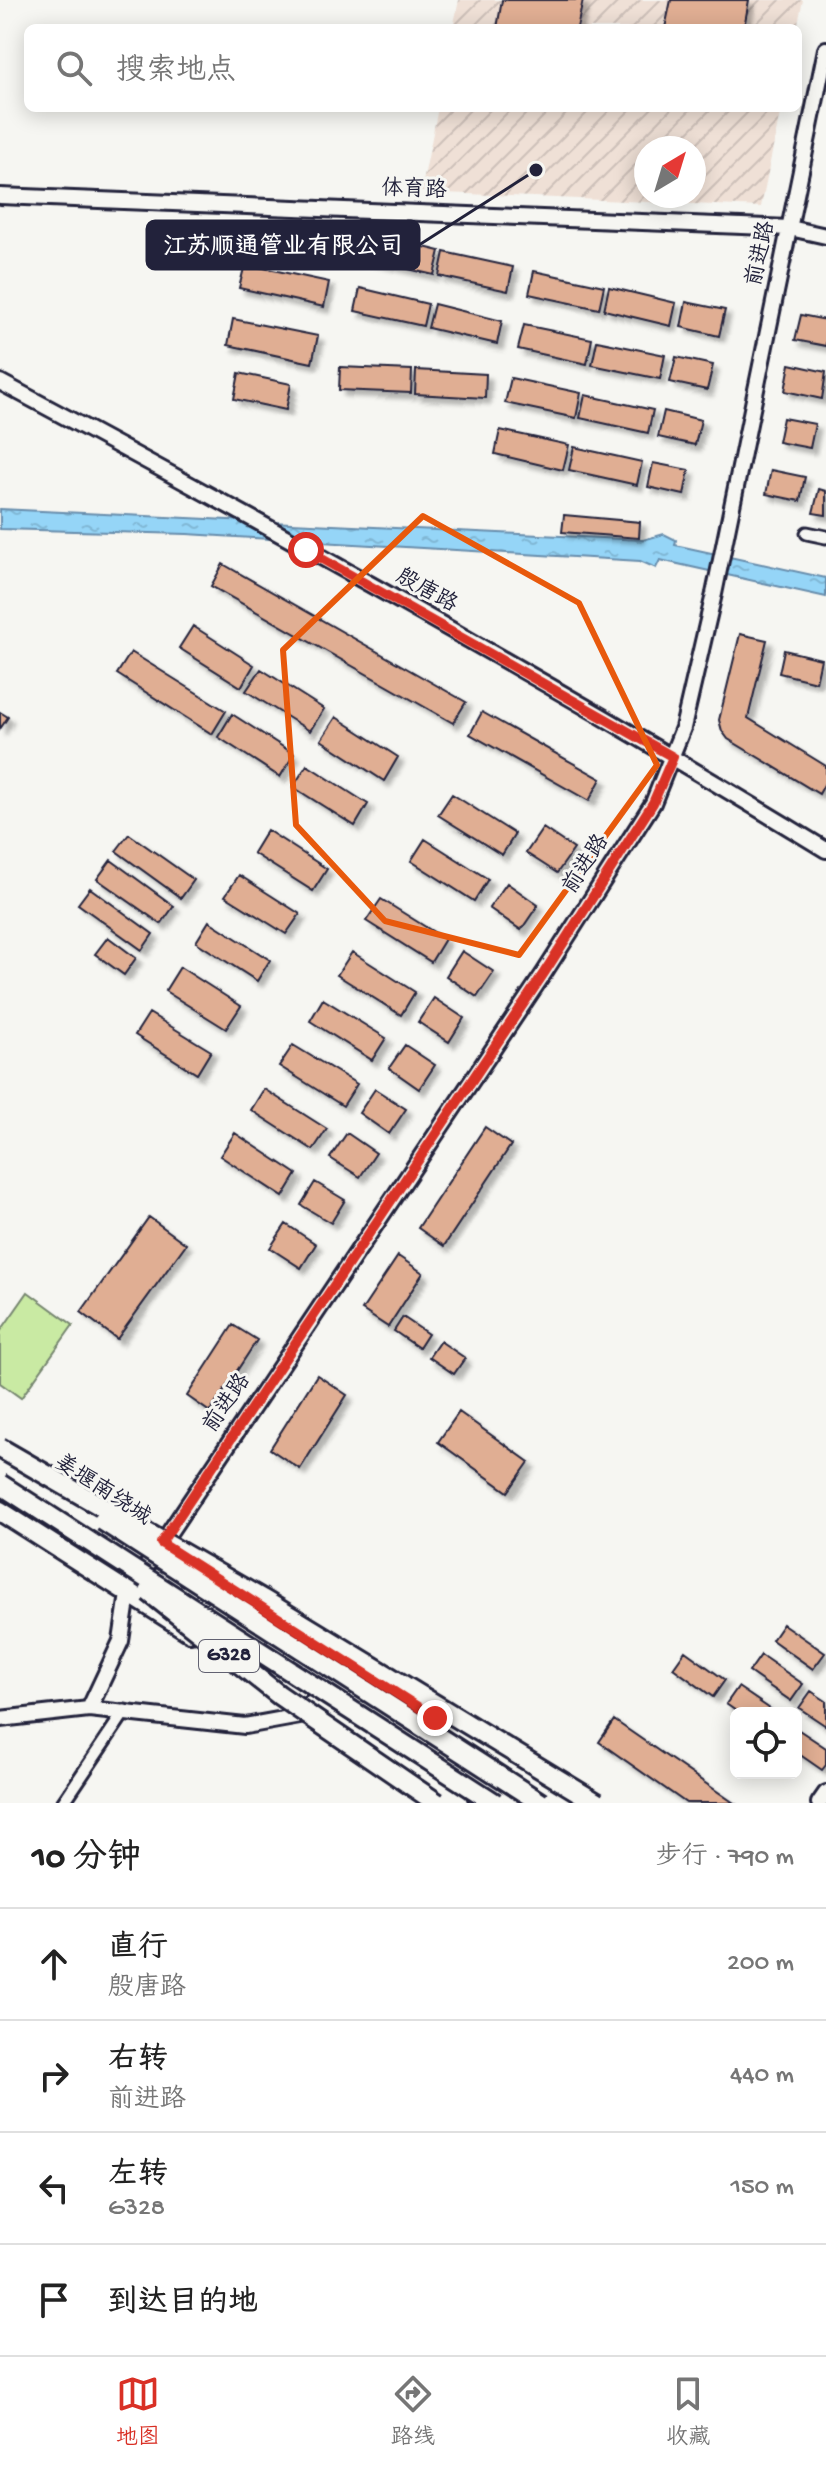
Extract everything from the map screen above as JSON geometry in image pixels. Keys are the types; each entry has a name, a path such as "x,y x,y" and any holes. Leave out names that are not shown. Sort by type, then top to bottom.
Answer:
{"main road":[{"name":"G328","path":"0,1439 570,1803"},
{"path":"0,1448 351,1652 597,1803"},
{"name":"姜堰南绕城","path":"0,1454 541,1803"},
{"path":"0,1484 495,1803"},
{"name":"G328","path":"0,1511 458,1803"},
{"path":"62,1524 279,1695 437,1803"}],"street":[{"name":"前进路","path":"128,1594 544,973 653,803 673,757 714,594 826,49"},
{"name":"体育路","path":"0,196 790,228 826,236"},
{"name":"殷唐路","path":"0,382 237,508 673,757 826,850"},
{"path":"807,533 826,537"},
{"path":"89,1709 121,1641 128,1594"},
{"path":"0,1719 89,1709 245,1726 319,1712"},
{"path":"63,1803 125,1711"},
{"path":"819,1803 826,1793"}],"highlighted area":[{"path":"423,516 579,603 657,765 519,955 385,921 296,825 283,650"}],"shaded area":[{"path":"459,0 803,0 798,24 454,24"},
{"path":"437,112 780,112 761,207 706,205 706,136 634,136 634,201 421,192"}],"green space":[{"path":"28,1292 73,1325 21,1398 0,1383 0,1332"}],"water":[{"path":"0,509 643,540 664,534 676,540 675,545 826,578 826,597 660,560 656,568 640,561 187,534 0,529"}],"building":[{"path":"502,0 583,0 578,24 498,24"},
{"path":"671,0 749,0 745,24 666,24"},
{"path":"371,234 440,251 434,275 365,259"},
{"path":"444,252 513,267 508,291 439,276"},
{"path":"245,264 329,282 324,307 239,288"},
{"path":"534,271 604,286 599,309 529,294"},
{"path":"609,287 676,303 671,326 604,310"},
{"path":"360,288 428,304 423,326 355,311"},
{"path":"686,302 725,310 719,336 681,327"},
{"path":"434,304 502,321 497,344 428,328"},
{"path":"801,315 826,320 826,346 795,340"},
{"path":"233,319 318,336 312,363 228,345"},
{"path":"524,325 592,339 587,364 518,349"},
{"path":"597,341 665,355 660,379 592,365"},
{"path":"676,357 713,365 707,390 670,382"},
{"path":"790,364 826,372 822,399 785,391"},
{"path":"340,367 412,370 411,393 339,390"},
{"path":"416,370 486,374 485,398 415,394"},
{"path":"239,373 291,384 286,410 234,399"},
{"path":"511,378 581,393 576,418 505,403"},
{"path":"585,395 653,410 648,433 580,418"},
{"path":"664,411 701,420 695,445 658,437"},
{"path":"783,418 815,424 810,448 778,442"},
{"path":"500,430 569,445 563,470 495,454"},
{"path":"574,447 642,462 637,485 569,470"},
{"path":"653,463 689,470 684,495 648,487"},
{"path":"771,470 805,477 800,501 766,494"},
{"path":"819,489 826,491 826,515 813,513"},
{"path":"564,515 640,522 639,538 562,532"},
{"path":"223,564 466,702 453,723 211,586"},
{"path":"193,626 254,665 241,687 179,648"},
{"path":"740,634 767,640 748,718 826,766 826,781 819,794 728,739 722,731 719,720"},
{"path":"784,650 821,659 816,682 779,673"},
{"path":"131,652 226,711 212,734 117,674"},
{"path":"261,669 324,709 310,731 246,691"},
{"path":"0,712 8,717 0,729"},
{"path":"482,712 601,779 589,801 470,734"},
{"path":"232,714 294,754 280,777 218,737"},
{"path":"336,717 398,757 384,781 321,740"},
{"path":"307,765 368,804 355,826 293,787"},
{"path":"452,794 515,834 502,855 438,815"},
{"path":"543,828 574,849 557,873 526,853"},
{"path":"267,830 327,869 313,891 253,853"},
{"path":"129,834 194,880 181,898 116,851"},
{"path":"425,839 488,879 474,901 411,861"},
{"path":"111,860 174,906 161,924 97,879"},
{"path":"239,875 300,914 286,934 225,896"},
{"path":"507,883 538,905 521,930 489,908"},
{"path":"90,888 153,934 142,950 78,904"},
{"path":"381,899 445,939 431,962 366,921"},
{"path":"209,921 270,960 257,981 196,942"},
{"path":"108,937 136,958 124,975 95,954"},
{"path":"462,951 494,972 477,997 446,976"},
{"path":"352,952 415,992 401,1015 337,975"},
{"path":"180,967 241,1006 226,1029 165,991"},
{"path":"434,998 464,1018 449,1042 418,1022"},
{"path":"323,999 386,1038 372,1060 310,1021"},
{"path":"149,1013 211,1051 197,1074 135,1035"},
{"path":"293,1045 357,1084 343,1106 279,1066"},
{"path":"405,1045 435,1065 419,1089 389,1068"},
{"path":"264,1089 327,1129 313,1150 251,1110"},
{"path":"375,1089 406,1109 389,1134 359,1113"},
{"path":"485,1127 511,1145 444,1246 418,1228"},
{"path":"235,1133 297,1174 283,1197 220,1156"},
{"path":"347,1133 376,1153 360,1177 330,1158"},
{"path":"315,1182 345,1200 331,1223 301,1205"},
{"path":"149,1217 186,1244 117,1339 81,1312"},
{"path":"286,1224 316,1244 301,1268 270,1248"},
{"path":"398,1256 423,1273 388,1327 362,1310"},
{"path":"403,1317 428,1334 419,1348 394,1331"},
{"path":"233,1325 257,1340 210,1412 187,1396"},
{"path":"440,1341 465,1358 454,1374 429,1357"},
{"path":"317,1375 347,1395 300,1469 270,1449"},
{"path":"459,1412 529,1462 508,1492 438,1442"},
{"path":"783,1624 825,1653 813,1669 772,1640"},
{"path":"685,1651 725,1680 713,1697 673,1668"},
{"path":"761,1655 803,1684 791,1701 749,1672"},
{"path":"738,1687 767,1707 730,1707 726,1704"},
{"path":"811,1691 826,1701 826,1726 802,1707"},
{"path":"614,1720 734,1803 686,1803 599,1742"},
{"path":"802,1732 826,1748 826,1765 822,1770 802,1756"}],"place":[{"name":"江苏顺通管业有限公司","path":"536,170"}],"route":[{"path":"306,550 673,757 653,803 544,973 161,1543 435,1718"}]}
